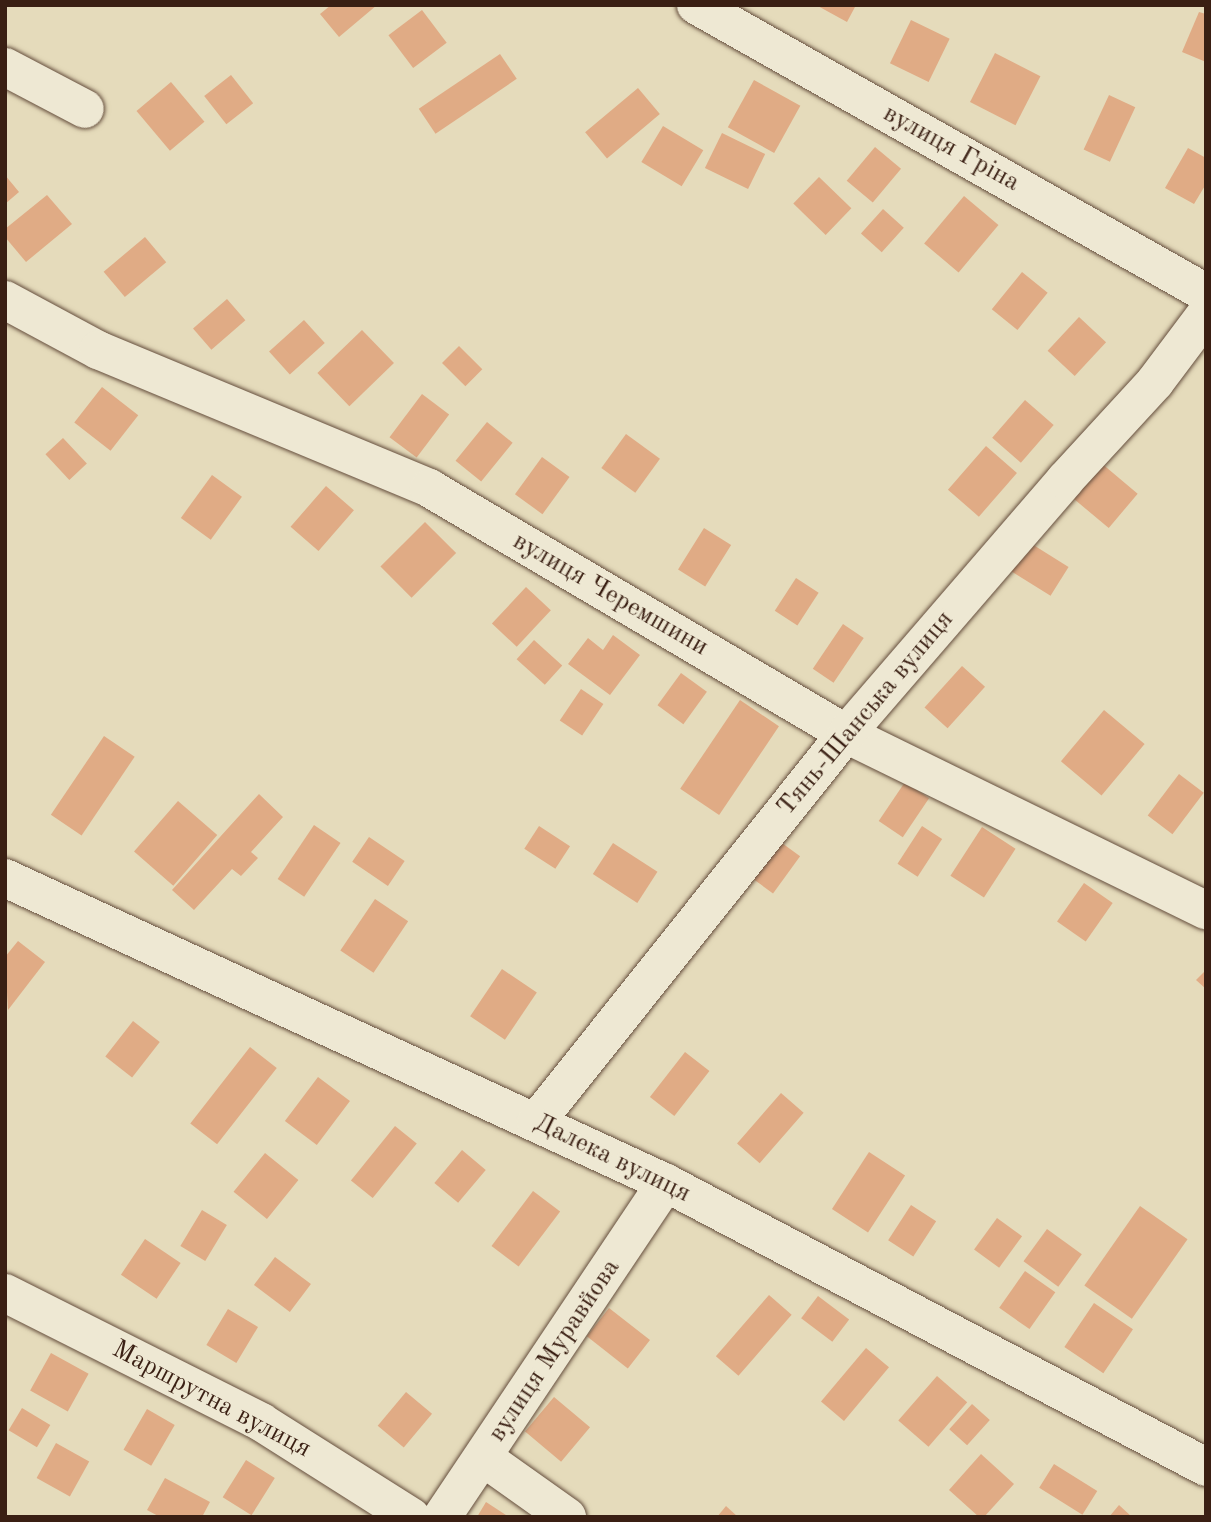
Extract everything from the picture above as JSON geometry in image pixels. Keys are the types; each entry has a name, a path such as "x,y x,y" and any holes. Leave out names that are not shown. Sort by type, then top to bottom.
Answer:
{"street":[{"name":"вулиця Гріна","path":"696,5 1206,293"},
{"path":"5,67 85,109"},
{"name":"вулиця Черемшини","path":"5,300 98,350 429,488 846,734 1206,910"},
{"name":"Тянь-Шанська вулиця","path":"536,1122 846,734 1065,480 1155,382 1206,314"},
{"name":"Далека вулиця","path":"5,878 666,1184 1206,1467"},
{"name":"вулиця Муравйова","path":"442,1517 666,1184"},
{"name":"Маршрутна вулиця","path":"5,1293 261,1422 411,1517"},
{"path":"484,1458 567,1517"}],"building":[{"path":"331,5 377,5 339,37 320,14"},
{"path":"816,5 856,5 847,22"},
{"path":"422,10 447,43 413,68 388,35"},
{"path":"1199,12 1206,14 1206,62 1182,52"},
{"path":"911,20 950,39 929,82 890,63"},
{"path":"995,53 1040,76 1015,125 970,102"},
{"path":"500,54 517,79 436,134 419,109"},
{"path":"231,75 253,103 226,124 204,96"},
{"path":"754,80 800,106 774,153 728,127"},
{"path":"171,82 204,122 170,151 137,111"},
{"path":"638,88 660,114 607,158 585,132"},
{"path":"1109,95 1135,107 1110,162 1084,149"},
{"path":"663,126 703,150 682,186 641,162"},
{"path":"722,133 765,154 748,189 705,168"},
{"path":"875,147 901,169 873,203 847,181"},
{"path":"1188,148 1206,158 1206,184 1194,204 1165,188"},
{"path":"5,175 19,192 5,204"},
{"path":"819,177 851,208 826,235 793,204"},
{"path":"47,195 72,224 26,262 5,237 5,229"},
{"path":"964,196 998,225 959,272 924,243"},
{"path":"883,209 904,228 882,252 861,234"},
{"path":"145,237 166,262 125,297 104,272"},
{"path":"1022,272 1048,293 1017,330 992,309"},
{"path":"227,299 245,320 211,350 193,329"},
{"path":"1079,317 1106,342 1075,376 1048,351"},
{"path":"304,320 325,343 290,374 269,351"},
{"path":"362,330 394,363 349,406 317,373"},
{"path":"459,346 482,369 465,386 442,363"},
{"path":"102,387 138,415 111,451 74,422"},
{"path":"422,394 449,414 417,458 390,437"},
{"path":"1025,400 1054,425 1021,463 992,438"},
{"path":"487,422 513,443 481,482 456,461"},
{"path":"626,434 660,459 635,493 601,468"},
{"path":"63,438 87,464 69,480 45,454"},
{"path":"986,446 1017,473 979,517 948,490"},
{"path":"542,457 570,477 542,514 515,494"},
{"path":"1094,457 1138,494 1109,528 1065,491"},
{"path":"212,475 242,497 211,540 181,518"},
{"path":"326,486 354,510 318,551 291,527"},
{"path":"425,522 456,553 412,598 380,567"},
{"path":"704,528 731,545 705,587 678,570"},
{"path":"1027,541 1069,567 1051,596 1009,570"},
{"path":"796,578 819,593 797,625 775,611"},
{"path":"526,587 551,610 517,647 492,624"},
{"path":"843,624 864,638 834,683 813,669"},
{"path":"613,635 640,655 610,695 568,664 588,638 603,650"},
{"path":"534,640 562,665 545,685 517,659"},
{"path":"962,666 985,687 948,728 925,708"},
{"path":"681,673 707,692 683,724 657,705"},
{"path":"581,689 603,704 582,736 560,721"},
{"path":"740,700 779,726 719,815 680,789"},
{"path":"1104,710 1145,744 1102,795 1061,761"},
{"path":"104,736 135,757 82,835 51,815"},
{"path":"1179,774 1204,793 1172,834 1148,816"},
{"path":"905,782 929,798 903,837 879,821"},
{"path":"259,794 283,817 251,852 258,858 241,876 232,869 194,910 172,890"},
{"path":"178,801 217,835 173,886 134,852"},
{"path":"314,825 341,843 304,897 278,879"},
{"path":"539,826 570,846 555,869 524,849"},
{"path":"922,826 942,839 918,877 897,864"},
{"path":"982,827 1016,849 984,897 950,876"},
{"path":"369,837 405,861 388,886 352,862"},
{"path":"775,838 800,856 773,893 748,875"},
{"path":"613,843 657,872 637,903 593,874"},
{"path":"1084,883 1113,903 1086,942 1057,922"},
{"path":"375,899 408,921 373,973 340,950"},
{"path":"18,941 45,962 8,1010 5,957"},
{"path":"502,969 537,992 505,1040 470,1016"},
{"path":"1206,970 1206,989 1196,980"},
{"path":"133,1021 160,1042 132,1077 105,1056"},
{"path":"250,1047 277,1068 217,1144 190,1123"},
{"path":"685,1052 709,1071 674,1116 650,1097"},
{"path":"318,1077 350,1101 317,1145 285,1121"},
{"path":"781,1093 804,1113 760,1163 737,1144"},
{"path":"395,1126 417,1144 373,1198 351,1180"},
{"path":"462,1150 486,1170 458,1203 434,1183"},
{"path":"869,1152 905,1175 868,1232 832,1209"},
{"path":"265,1153 298,1180 267,1219 234,1192"},
{"path":"533,1191 560,1211 519,1267 491,1246"},
{"path":"911,1205 936,1221 913,1257 888,1240"},
{"path":"1140,1206 1188,1239 1132,1319 1084,1285"},
{"path":"202,1210 227,1225 205,1261 180,1246"},
{"path":"997,1218 1022,1236 999,1268 974,1250"},
{"path":"1047,1229 1082,1254 1058,1287 1023,1261"},
{"path":"145,1239 181,1263 157,1299 121,1275"},
{"path":"275,1257 311,1284 290,1312 254,1285"},
{"path":"1025,1271 1055,1292 1029,1329 999,1308"},
{"path":"769,1295 792,1315 739,1376 716,1356"},
{"path":"818,1296 849,1319 832,1342 801,1318"},
{"path":"1094,1303 1133,1329 1103,1373 1064,1347"},
{"path":"609,1308 650,1340 628,1368 587,1336"},
{"path":"228,1309 258,1327 236,1363 206,1345"},
{"path":"866,1348 889,1367 844,1421 821,1402"},
{"path":"51,1353 89,1374 68,1411 30,1391"},
{"path":"937,1376 967,1402 928,1447 898,1421"},
{"path":"406,1392 432,1414 404,1448 378,1426"},
{"path":"554,1397 590,1427 561,1462 525,1431"},
{"path":"972,1404 990,1420 967,1445 949,1429"},
{"path":"22,1408 50,1425 37,1447 9,1430"},
{"path":"147,1409 175,1425 151,1466 124,1450"},
{"path":"56,1443 89,1461 70,1496 37,1478"},
{"path":"981,1454 1014,1484 984,1517 979,1517 949,1490"},
{"path":"246,1460 275,1478 252,1515 223,1497"},
{"path":"1054,1464 1097,1491 1082,1515 1039,1488"},
{"path":"165,1478 210,1502 202,1517 160,1517 147,1510"},
{"path":"486,1502 509,1517 477,1517"},
{"path":"1119,1505 1132,1517 1109,1517"},
{"path":"726,1506 738,1517 717,1517"}]}
